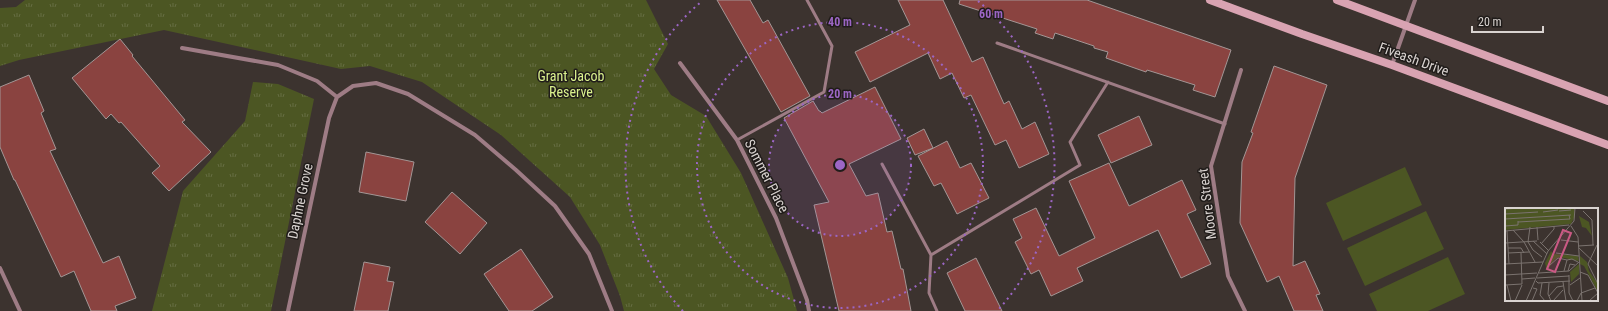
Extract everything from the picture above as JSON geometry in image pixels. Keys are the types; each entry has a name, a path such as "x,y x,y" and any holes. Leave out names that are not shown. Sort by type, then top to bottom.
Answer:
{"main road":[{"name":"Fiveash Drive","path":"1210,0 1302,34 1392,64 1608,145"},
{"name":"Fiveash Drive","path":"1337,0 1608,101"}],"street":[{"path":"1392,64 1415,0"},
{"path":"182,48 278,66 317,81 337,97 353,86 376,83 408,94 475,135 555,206 589,254 612,311"},
{"name":"Sommer Place","path":"680,64 737,140 776,218 807,300 809,311"},
{"name":"Moore Street","path":"1241,70 1211,166 1228,276 1245,311"},
{"name":"Daphne Grove","path":"288,311 329,118 337,97"},
{"path":"0,268 20,311"}],"lane":[{"path":"737,140 824,92 832,46 807,0"},
{"path":"997,43 1225,124"},
{"path":"931,254 1080,165 1070,142 1108,82"},
{"path":"882,164 931,254 929,293 937,311"}],"green space":[{"name":"Grant Jacob Reserve","path":"25,0 646,0 668,44 654,69 671,95 706,116 741,173 788,278 797,311 624,311 620,296 600,245 570,197 501,135 422,82 370,66 341,69 164,30 19,60 0,66 0,8 16,7"},
{"path":"253,82 278,84 314,99 271,311 152,311 183,191 245,121"},
{"path":"1405,167 1422,205 1343,241 1326,203"},
{"path":"1426,211 1444,249 1365,286 1347,248"},
{"path":"1448,257 1465,294 1428,311 1377,311 1369,294"}],"building":[{"path":"717,0 750,0 763,23 768,20 810,96 781,112"},
{"path":"898,0 943,0 972,62 983,57 1004,104 1009,101 1022,129 1035,122 1049,154 1019,168 1006,140 995,145 971,95 964,98 952,73 940,79 928,53 870,82 855,52 910,25"},
{"path":"960,0 1087,0 1231,50 1215,97 1193,90 1195,85 1147,70 1146,72 1106,58 1108,52 1094,48 1094,46 1055,33 1053,39 1035,33 1037,29 959,4"},
{"path":"120,39 133,55 132,56 185,120 182,122 211,152 169,191 152,173 160,166 121,122 119,123 111,114 106,119 72,78"},
{"path":"1274,66 1327,85 1295,178 1293,266 1305,261 1320,294 1316,295 1323,311 1294,311 1279,276 1267,282 1240,223 1242,162 1253,133 1251,132"},
{"path":"29,75 44,111 41,113 56,149 50,151 103,263 119,256 136,298 115,306 117,311 91,311 74,271 61,277 14,180 0,147 0,87"},
{"path":"875,87 901,139 849,164 866,196 878,193 887,232 892,231 901,269 903,269 911,311 839,311 814,205 829,202 784,118 813,101 822,113"},
{"path":"1139,116 1152,145 1111,163 1098,135"},
{"path":"924,129 933,148 915,155 907,138"},
{"path":"947,141 960,168 971,163 989,198 957,214 941,183 934,186 918,156"},
{"path":"366,152 414,162 406,201 359,192"},
{"path":"1109,163 1129,206 1182,180 1196,210 1187,214 1211,264 1181,278 1158,230 1077,268 1083,281 1051,296 1039,270 1031,274 1015,242 1022,238 1013,219 1036,208 1059,256 1095,238 1069,181"},
{"path":"452,192 487,223 460,254 425,222"},
{"path":"521,249 553,297 532,311 509,311 484,274"},
{"path":"976,258 1002,311 965,311 947,273"},
{"path":"364,262 390,267 387,281 394,282 388,311 354,311"}]}
